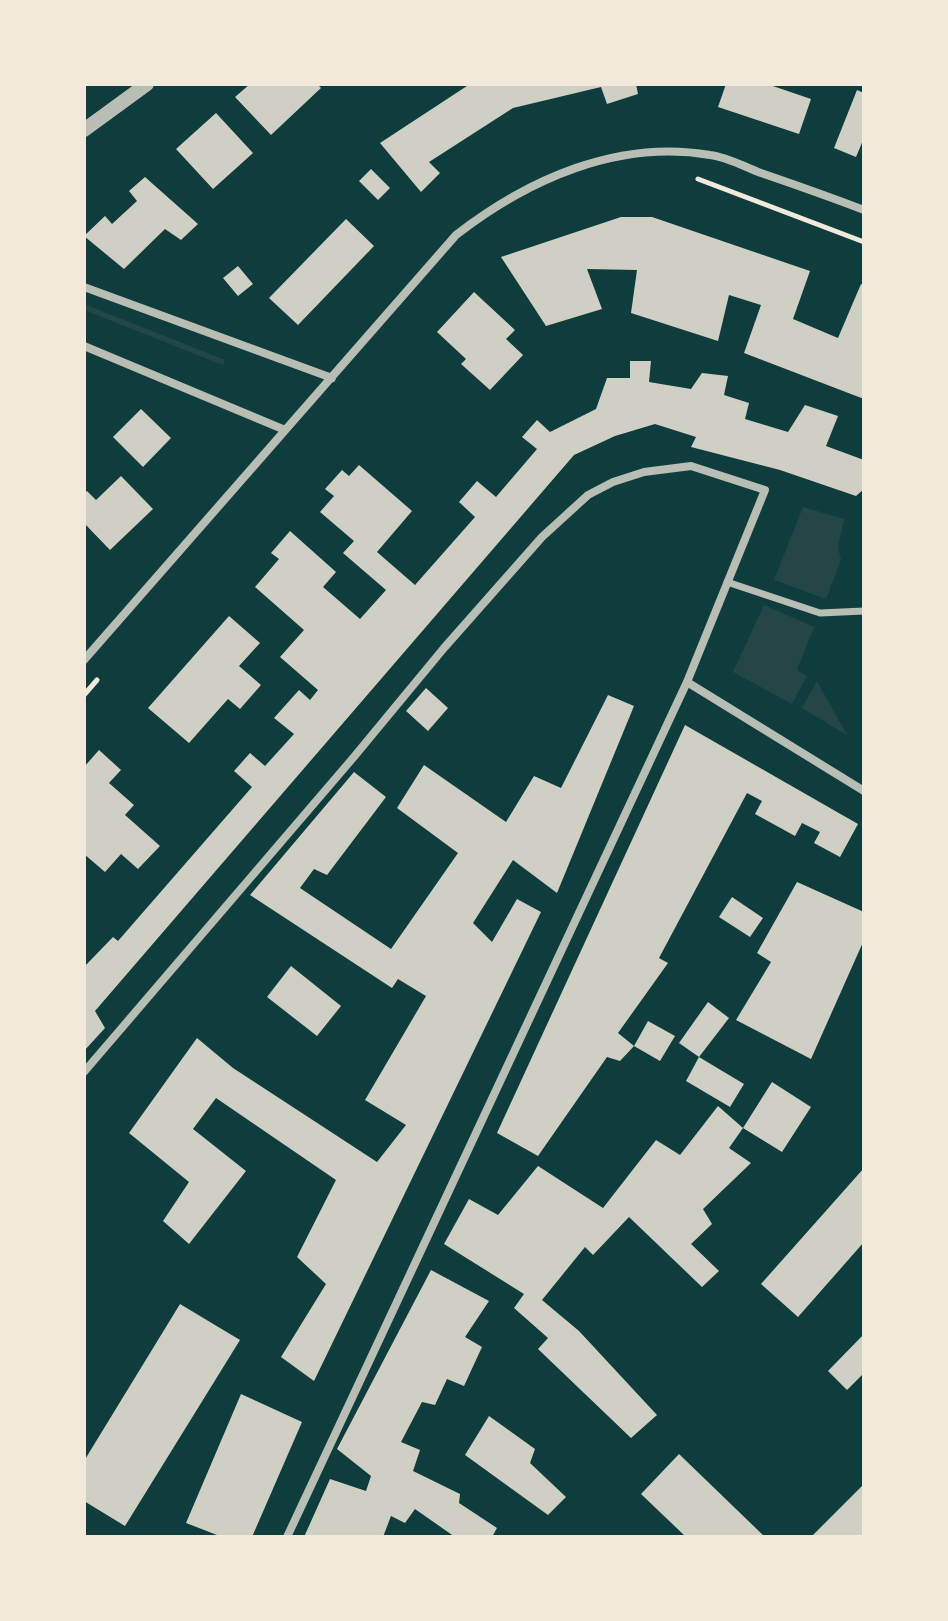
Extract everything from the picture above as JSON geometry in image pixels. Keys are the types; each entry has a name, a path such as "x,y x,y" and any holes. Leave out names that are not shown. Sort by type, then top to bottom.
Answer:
{"street":[{"path":"84,130 147,84"},
{"path":"84,660 456,235 490,209 526,188 564,171 600,161 637,154 674,152 711,155 864,210"},
{"path":"84,287 332,378"},
{"path":"84,346 285,430"},
{"path":"84,1072 444,648 542,537 588,495 613,482 644,472 691,466 765,490 687,682 287,1537"},
{"path":"727,582 820,613 864,611"},
{"path":"687,682 864,791"}],"path":[{"path":"688,175 864,242"},
{"path":"84,695 104,672"}],"shaded area":[{"path":"84,304 225,360 223,365 84,310"},
{"path":"803,507 844,519 838,547 841,560 826,599 774,580"},
{"path":"764,605 814,627 797,670 807,676 792,704 733,672"},
{"path":"817,681 847,735 802,708"}],"building":[{"path":"250,84 317,84 321,88 271,135 235,97"},
{"path":"470,84 636,84 638,94 607,104 601,87 513,108 429,162 440,173 421,192 380,143"},
{"path":"726,84 767,84 811,99 799,134 718,107"},
{"path":"857,90 864,93 864,138 856,157 834,148"},
{"path":"216,113 253,153 213,189 176,149"},
{"path":"371,169 390,188 378,200 359,181"},
{"path":"145,177 198,224 181,240 165,229 124,269 84,236 105,216 112,224 137,201 129,191"},
{"path":"621,217 652,217 810,271 793,319 838,338 861,284 864,285 864,399 744,353 761,305 729,295 718,341 631,313 637,270 587,269 602,309 546,326 501,257"},
{"path":"346,219 374,246 298,325 269,298"},
{"path":"238,266 253,284 238,296 223,278"},
{"path":"474,292 515,330 506,339 523,355 490,390 461,364 466,359 437,332"},
{"path":"630,361 651,361 649,382 691,389 702,373 728,376 724,395 749,403 745,419 788,432 805,405 838,416 826,446 864,460 864,489 856,496 780,470 691,447 696,437 655,424 615,436 574,455 95,1011 105,1028 84,1051 84,967 113,937 118,941 252,787 234,771 250,753 265,766 294,734 274,718 299,690 310,700 318,690 280,657 304,630 255,587 279,559 271,553 290,531 336,572 323,587 360,619 386,590 343,553 354,541 320,512 334,496 325,489 342,470 349,476 359,465 412,511 377,552 415,585 475,517 459,502 477,481 496,497 537,449 522,437 537,420 550,432 596,409 607,378 630,378"},
{"path":"141,409 171,438 143,467 113,437"},
{"path":"121,476 153,509 110,550 84,523 84,493 87,491 96,500"},
{"path":"229,616 260,643 239,666 261,685 240,709 228,699 189,743 148,708"},
{"path":"426,688 448,708 428,731 406,711"},
{"path":"608,695 634,706 557,893 513,860 473,923 492,942 517,899 541,912 314,1381 281,1357 326,1284 297,1257 336,1180 216,1098 193,1129 246,1171 189,1244 163,1221 189,1182 129,1133 197,1038 233,1068 377,1162 406,1125 365,1100 426,996 398,979 392,988 250,895 354,772 386,797 327,875 314,869 300,888 391,949 458,853 397,808 424,765 506,822 534,776 561,788"},
{"path":"685,725 858,824 840,857 814,843 820,832 802,823 795,836 755,814 762,801 747,793 659,958 668,963 618,1033 634,1046 620,1061 607,1057 538,1156 497,1133"},
{"path":"99,750 121,770 109,783 134,805 125,815 160,846 138,869 121,854 105,872 84,854 84,767"},
{"path":"797,882 864,912 864,940 811,1059 736,1020 771,962 757,953"},
{"path":"732,897 763,918 750,937 719,917"},
{"path":"291,966 341,1006 317,1036 267,997"},
{"path":"708,1002 729,1018 699,1057 679,1043"},
{"path":"648,1021 675,1036 660,1061 634,1046"},
{"path":"699,1057 744,1084 730,1107 686,1081"},
{"path":"772,1082 811,1107 782,1152 743,1128"},
{"path":"718,1106 743,1128 729,1148 751,1163 703,1209 712,1224 691,1244 719,1271 702,1287 629,1217 593,1255 585,1247 542,1300 579,1331 657,1415 631,1438 538,1349 548,1338 514,1308 524,1294 444,1244 469,1199 498,1215 538,1166 603,1208 656,1140 680,1155"},
{"path":"864,1168 864,1242 798,1317 761,1284"},
{"path":"431,1270 489,1301 465,1337 482,1347 464,1386 447,1379 435,1405 422,1402 401,1442 420,1450 413,1471 460,1494 459,1503 497,1528 492,1537 455,1537 415,1509 405,1523 391,1516 383,1537 304,1537 330,1479 366,1491 371,1476 337,1449"},
{"path":"180,1304 240,1340 125,1526 84,1501 84,1461"},
{"path":"864,1334 864,1373 847,1390 828,1371"},
{"path":"241,1394 302,1422 252,1537 216,1537 186,1523"},
{"path":"489,1416 535,1449 530,1463 566,1497 548,1515 465,1455"},
{"path":"679,1454 765,1537 686,1537 641,1494"},
{"path":"864,1484 864,1537 811,1537"}]}
